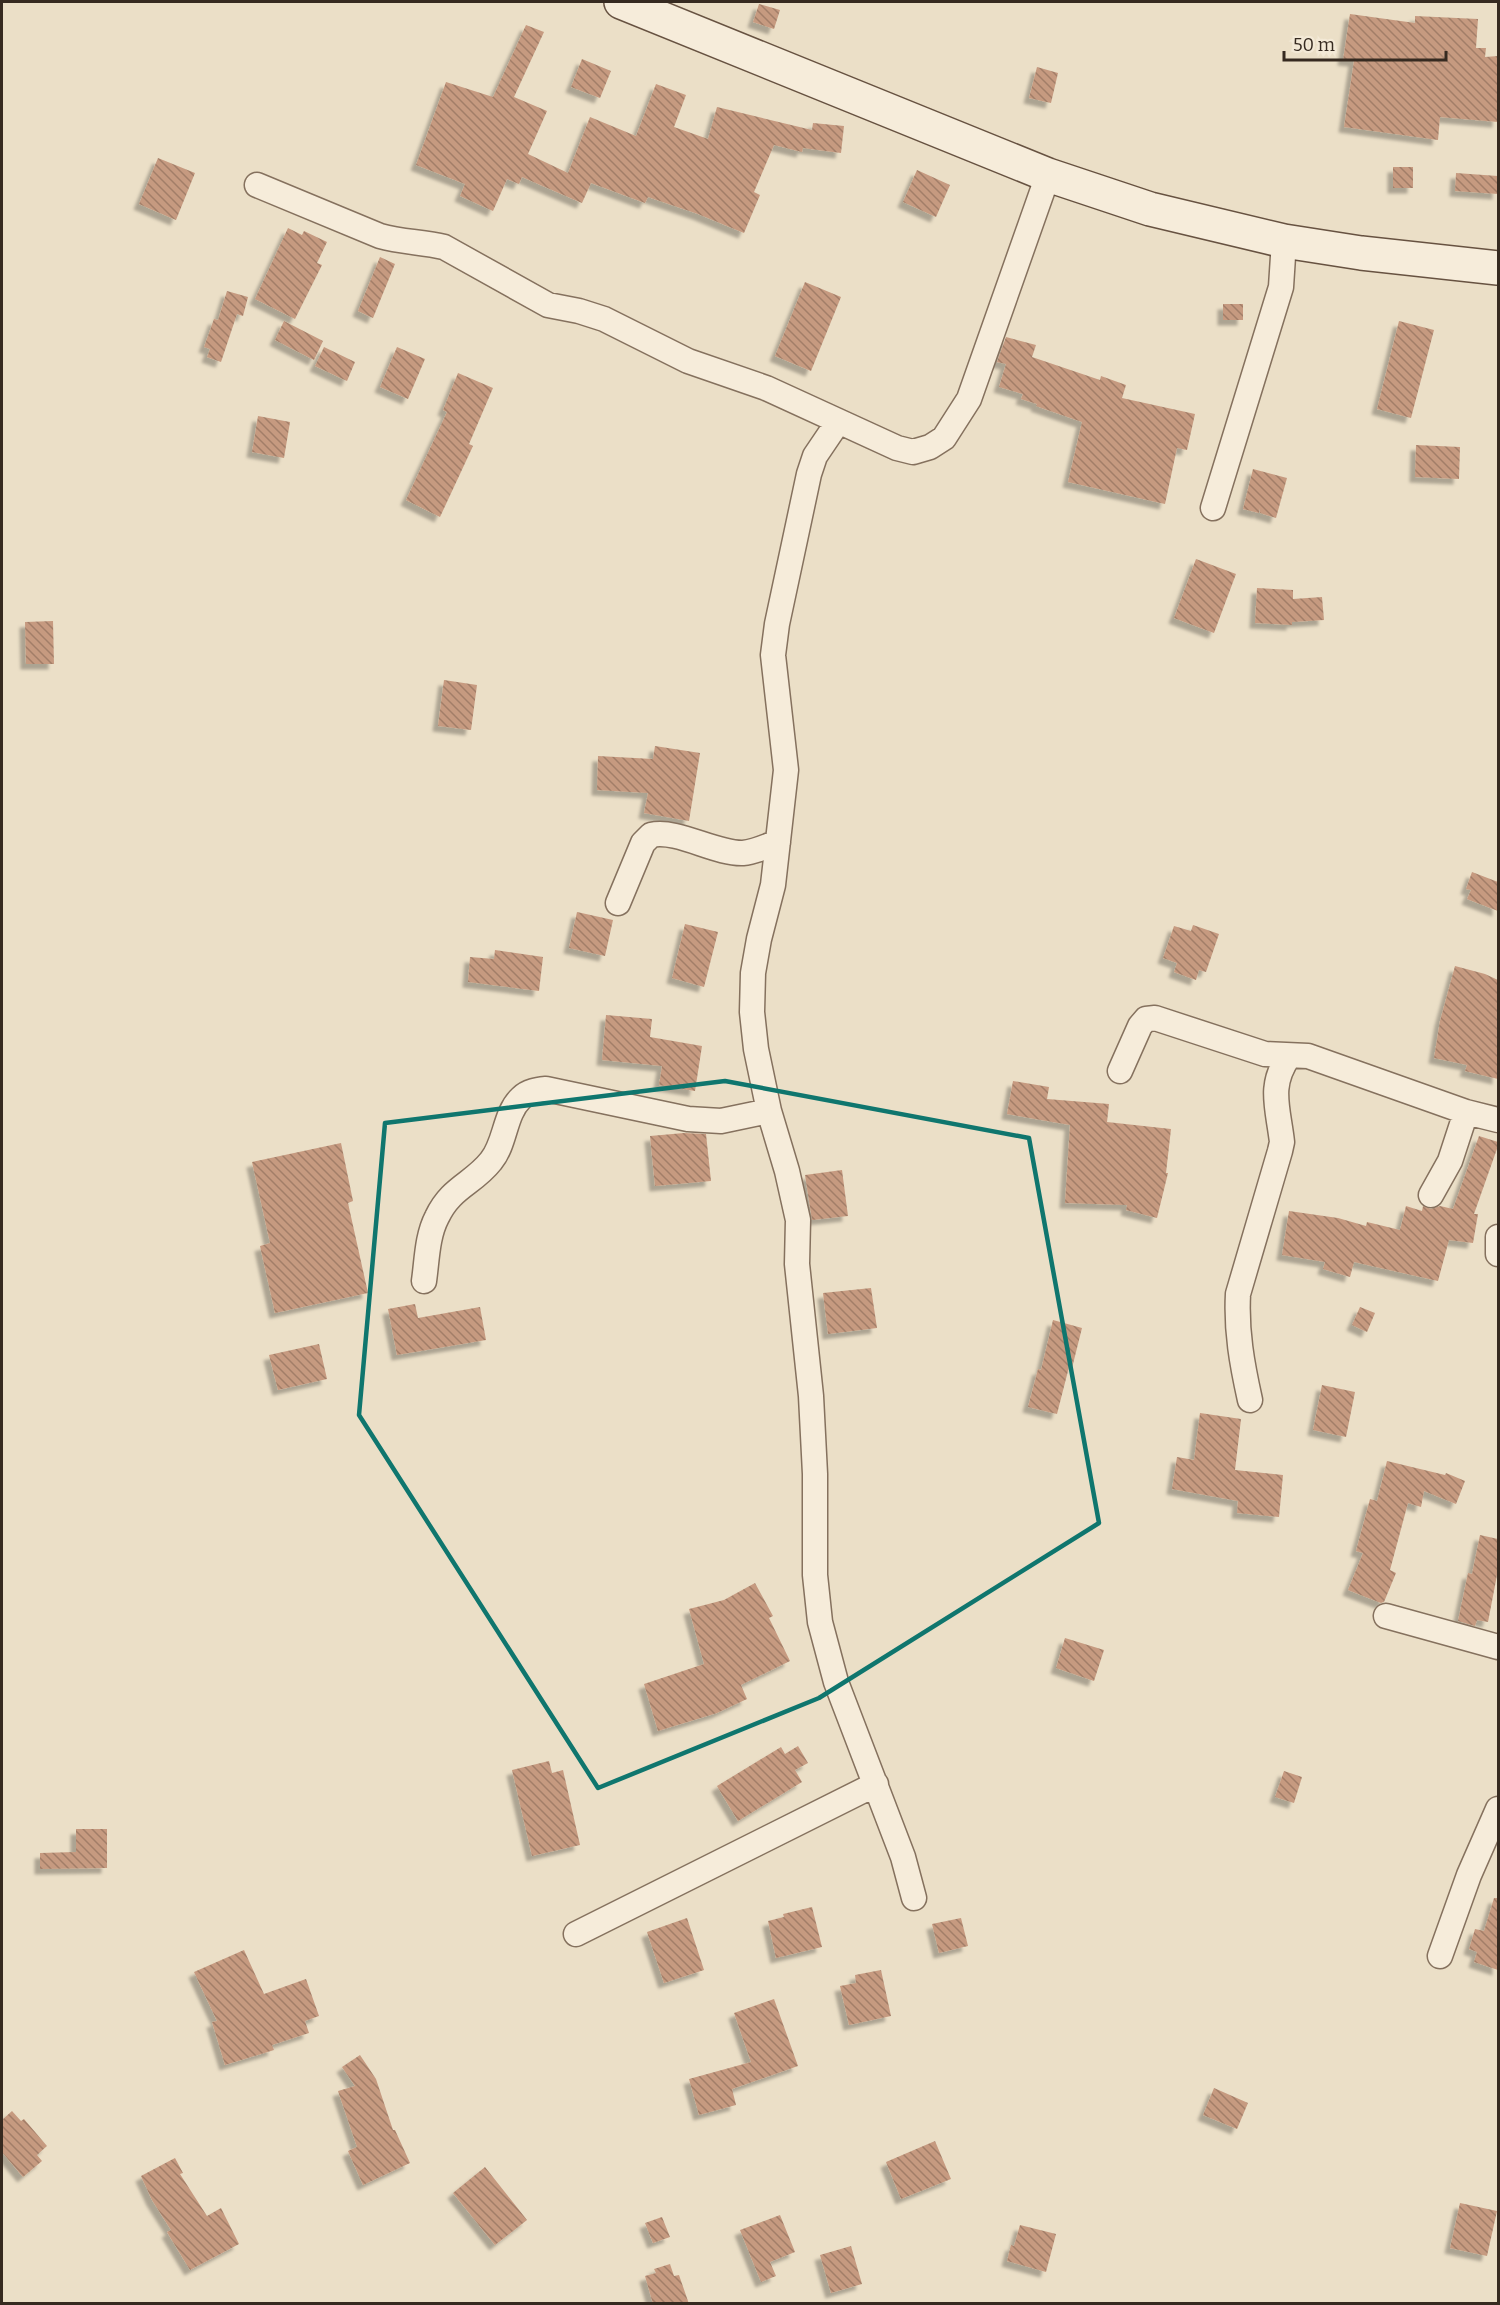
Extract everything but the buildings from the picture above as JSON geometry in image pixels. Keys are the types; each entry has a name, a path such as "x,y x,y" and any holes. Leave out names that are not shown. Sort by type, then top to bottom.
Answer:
{"main road":[{"path":"621,2 1048,175 1150,209 1284,241 1361,253 1498,268"}],"street":[{"path":"257,184 380,236 444,248 548,305 604,319 688,361 766,388 897,448 913,452 930,447 944,438 969,399 1048,175"},
{"path":"1213,508 1281,287 1284,241"},
{"path":"838,422 821,446 809,474 777,624 773,655 786,770 773,885 759,939 753,974 752,1012 756,1049 769,1111 788,1171 798,1220 797,1264 811,1396 815,1575 820,1622 836,1682 903,1857 914,1898"},
{"path":"618,903 643,843 651,835 665,834 741,853 778,842"},
{"path":"1120,1071 1140,1026 1146,1019 1155,1018 1265,1054 1308,1056 1466,1112 1498,1120"},
{"path":"1250,1400 1239,1347 1236,1318 1238,1294 1282,1142 1276,1082 1289,1056"},
{"path":"424,1281 430,1238 436,1219 455,1191 491,1161 500,1147 513,1107 522,1097 533,1091 546,1089 688,1119 721,1122 769,1111"},
{"path":"1431,1195 1450,1161 1466,1112"},
{"path":"1498,1237 1498,1254"},
{"path":"1386,1616 1498,1647"},
{"path":"576,1934 876,1784"},
{"path":"1440,1956 1469,1875 1498,1809"}],"highlighted area":[{"path":"725,1081 1029,1138 1099,1523 819,1698 598,1788 359,1415 385,1123"}]}
